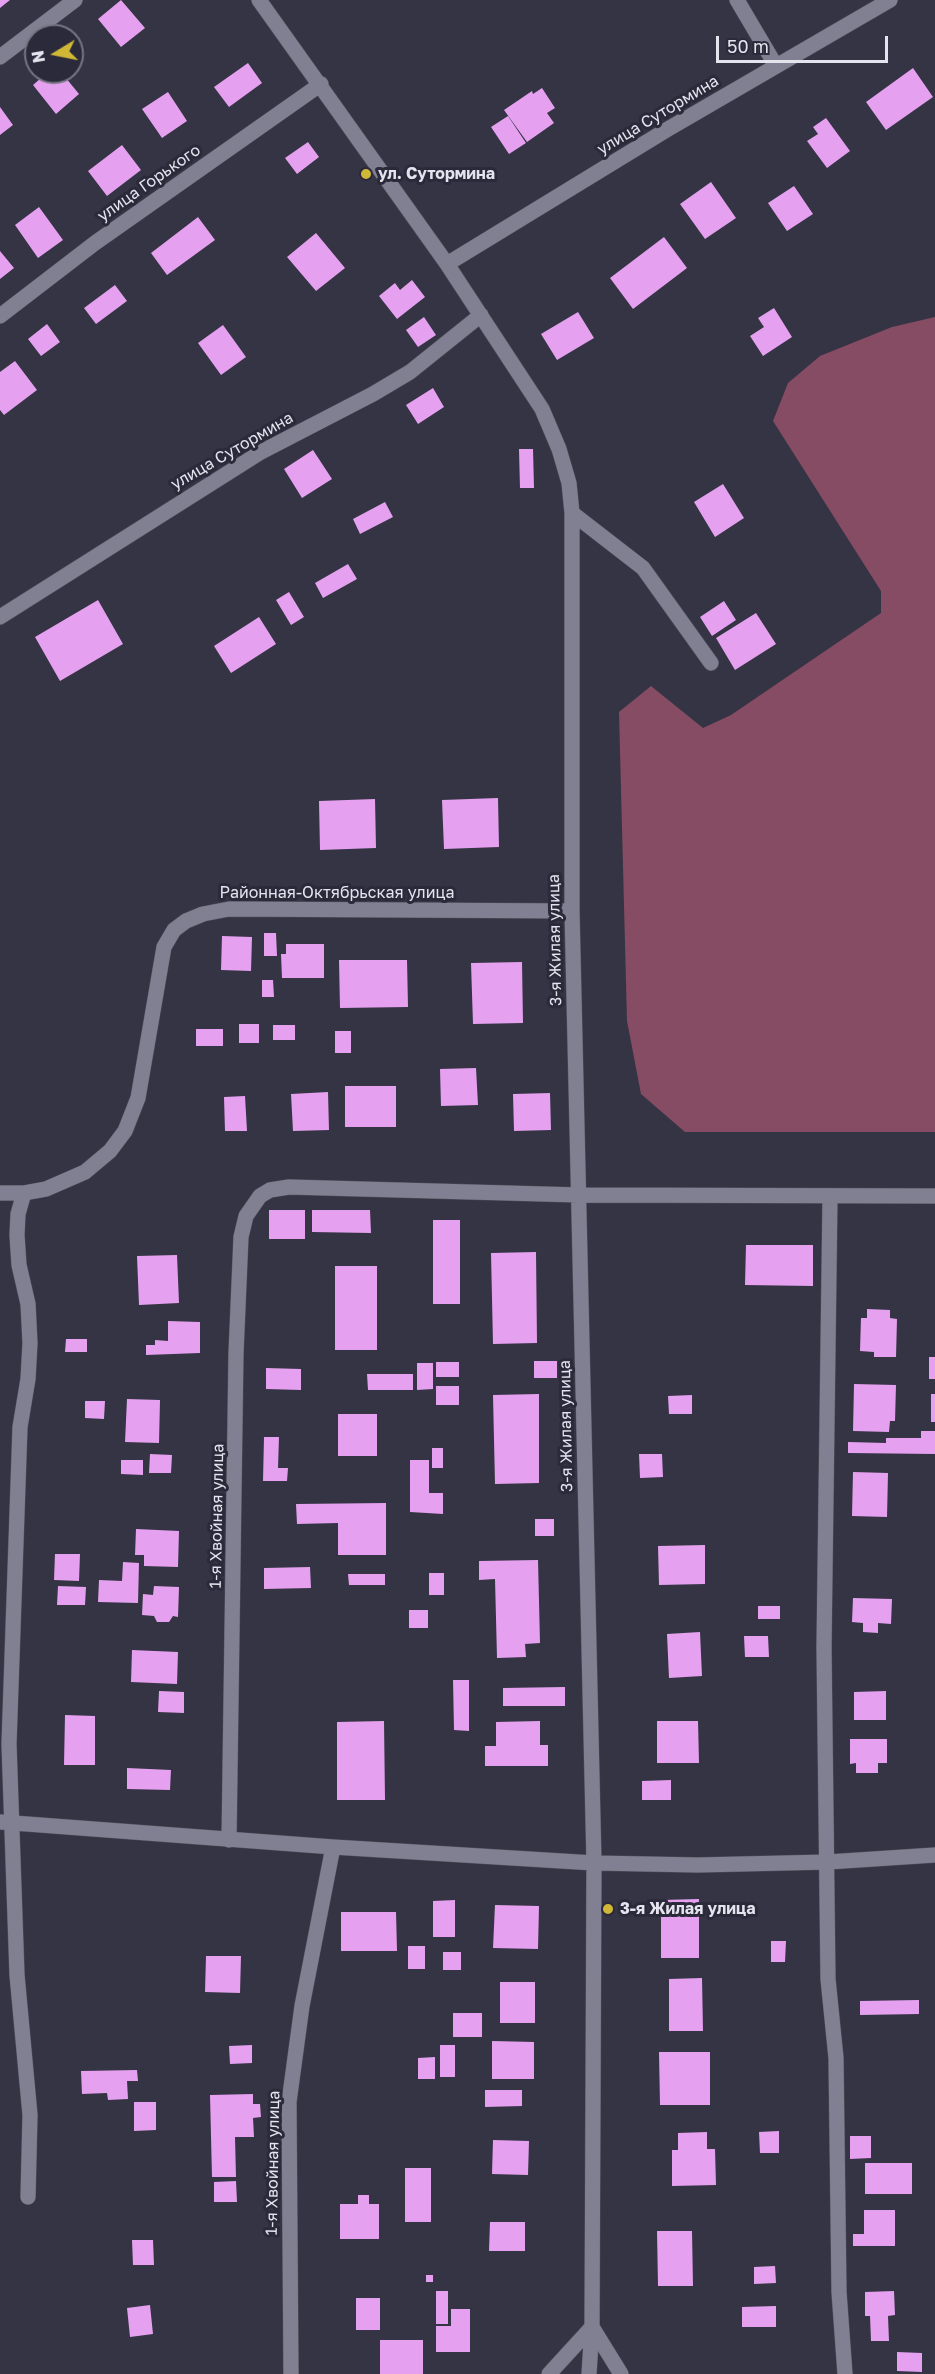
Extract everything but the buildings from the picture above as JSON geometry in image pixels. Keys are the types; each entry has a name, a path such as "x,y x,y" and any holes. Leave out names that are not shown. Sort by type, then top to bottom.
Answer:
{"street":[{"path":"0,57 75,0"},
{"path":"259,0 447,264 542,409 559,449 569,483 572,513 643,568 711,663"},
{"path":"738,0 776,66"},
{"name":"улица Сутормина","path":"447,264 668,129 890,0"},
{"name":"улица Горького","path":"0,316 95,243 321,84"},
{"name":"улица Сутормина","path":"0,617 261,452 373,394 410,372 481,315"},
{"name":"3-я Жилая улица","path":"572,513 572,911 594,1863 592,2327 589,2374"},
{"name":"Районная-Октябрьская улица","path":"0,1193 24,1193 46,1189 85,1172 110,1151 125,1131 138,1098 164,946 174,930 186,921 203,914 229,909 572,911"},
{"name":"1-я Хвойная улица","path":"229,1840 236,1353 240,1249 246,1216 260,1196 270,1190 289,1187 579,1195"},
{"path":"24,1193 18,1215 17,1235 28,1304 30,1343 28,1379 20,1426 5,1822 30,2115 28,2197"},
{"path":"579,1195 935,1196"},
{"path":"830,1197 824,1647 828,1979 836,2058 839,2292 845,2374"},
{"path":"5,1822 229,1840 594,1863 698,1865 828,1862 935,1855"},
{"name":"1-я Хвойная улица","path":"291,2374 289,2102 302,2006 333,1847"},
{"path":"549,2374 592,2327 621,2374"}],"shaded area":[{"path":"935,317 935,1132 685,1132 641,1094 627,1021 619,712 651,686 703,728 731,715 881,613 881,591 773,421 788,383 820,356 892,327"}],"place":[{"name":"ул. Сутормина","path":"366,174"},
{"name":"3-я Жилая улица","path":"608,1909"}]}
